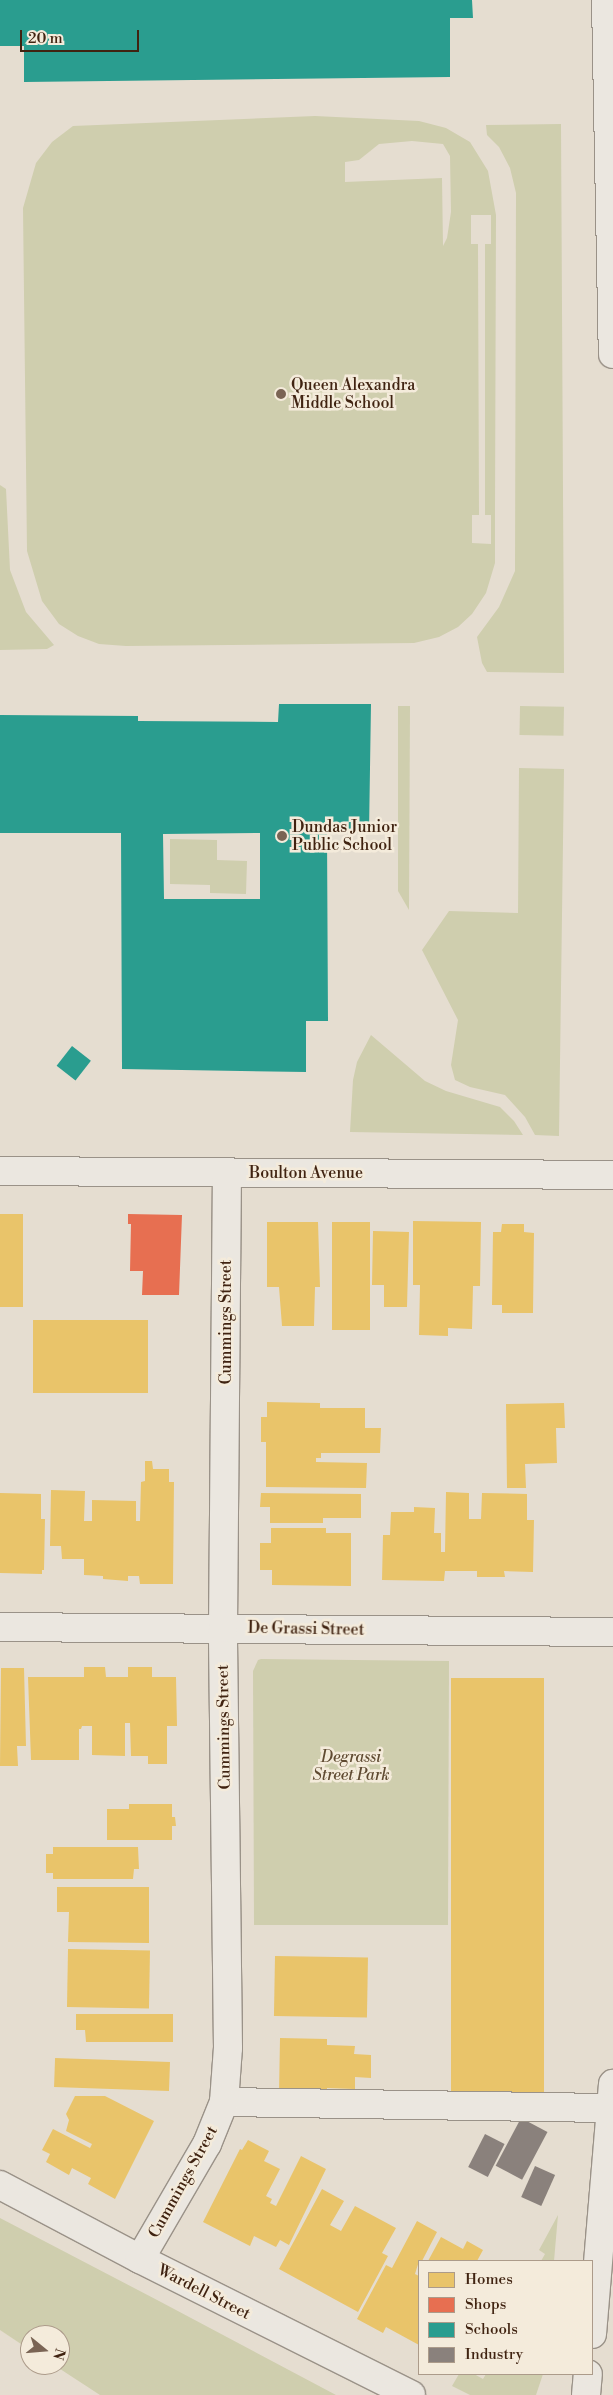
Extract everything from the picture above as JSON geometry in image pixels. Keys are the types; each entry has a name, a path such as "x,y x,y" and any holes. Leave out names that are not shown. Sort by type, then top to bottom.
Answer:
{"street":[{"path":"606,0 613,354"},
{"name":"Boulton Avenue","path":"0,1172 613,1175"},
{"name":"Cummings Street","path":"140,2259 208,2144 224,2102 228,2048 223,1628 227,1173"},
{"name":"De Grassi Street","path":"0,1627 613,1632"},
{"path":"224,2102 612,2096 599,2328"},
{"name":"Wardell Street","path":"0,2185 140,2259 410,2395"},
{"path":"586,2395 588,2375"}],"green space":[{"name":"Queen Alexandra Middle School","path":"315,116 419,121 446,128 470,142 488,171 496,215 495,563 486,593 472,614 458,627 439,637 414,643 126,646 99,644 78,636 59,624 42,601 27,551 23,208 36,163 52,142 73,126","holes":["412,141 443,144 450,156 451,212 447,238 443,246 442,178 345,182 345,162 359,160 379,144","471,215 491,215 491,244 485,244 485,515 491,515 491,544 472,543 472,515 479,515 478,244 471,244"]},
{"path":"561,124 564,673 487,672 482,663 477,637 499,607 515,571 516,193 510,168 499,147 487,135 486,125"},
{"path":"0,485 6,489 10,570 26,612 54,645 47,649 0,650"},
{"path":"398,706 410,706 409,910 398,891"},
{"path":"520,706 564,707 563,736 519,735"},
{"path":"519,768 564,769 559,1136 535,1135 525,1117 505,1095 470,1087 455,1080 451,1065 458,1020 422,950 449,911 518,913"},
{"path":"170,839 217,840 217,860 247,861 246,894 210,893 210,885 170,884"},
{"path":"371,1035 425,1081 446,1091 500,1107 514,1121 523,1135 350,1132 353,1080 357,1062"},
{"name":"Degrassi Street Park","path":"258,1660 449,1661 448,1925 254,1925 253,1671"},
{"path":"558,2215 554,2260 542,2260 545,2254 539,2250"},
{"path":"0,2218 336,2395 100,2395 69,2375 70,2325 20,2325 20,2343 0,2330"},
{"path":"458,2375 476,2375 483,2379 485,2375 543,2375 536,2395 470,2395 452,2386"}],"building: Homes":[{"path":"0,1214 23,1214 23,1307 0,1307"},
{"path":"413,1221 481,1222 480,1286 473,1286 472,1329 448,1328 448,1336 419,1335 420,1285 413,1285"},
{"path":"267,1222 318,1222 320,1287 315,1287 314,1326 282,1326 279,1287 267,1287"},
{"path":"332,1222 370,1222 370,1330 332,1330"},
{"path":"502,1224 524,1224 524,1232 534,1233 533,1313 502,1313 502,1305 492,1305 493,1232 501,1232"},
{"path":"373,1231 409,1232 407,1307 384,1307 384,1285 372,1285"},
{"path":"33,1320 148,1320 148,1393 33,1393"},
{"path":"267,1402 320,1403 320,1408 365,1408 365,1428 381,1428 380,1453 321,1453 321,1458 316,1458 316,1462 367,1463 366,1488 266,1487 266,1442 261,1442 261,1417 267,1417"},
{"path":"564,1403 565,1428 556,1428 557,1463 525,1464 526,1488 507,1488 506,1404"},
{"path":"145,1461 152,1461 153,1469 169,1469 169,1482 174,1482 173,1584 140,1584 139,1576 128,1576 128,1581 103,1579 103,1576 84,1575 84,1559 62,1559 61,1546 50,1546 51,1490 85,1491 84,1521 92,1521 92,1500 136,1501 136,1521 140,1521 141,1482 145,1481"},
{"path":"446,1492 469,1493 469,1519 481,1519 482,1493 527,1494 527,1520 534,1520 533,1572 504,1571 505,1577 477,1577 477,1571 445,1571 444,1581 382,1580 383,1535 390,1535 391,1512 414,1512 414,1507 435,1508 434,1533 441,1533 441,1552 445,1552"},
{"path":"0,1493 41,1494 41,1519 45,1519 44,1570 42,1570 42,1574 0,1573"},
{"path":"261,1493 361,1494 361,1518 323,1518 323,1523 270,1523 270,1507 260,1507"},
{"path":"271,1528 326,1528 326,1533 351,1533 351,1586 272,1585 272,1570 260,1570 260,1543 271,1543"},
{"path":"84,1667 105,1667 106,1677 128,1677 128,1667 152,1667 152,1677 176,1677 177,1726 167,1726 167,1764 148,1764 148,1756 131,1756 130,1723 125,1723 125,1756 92,1755 92,1726 82,1726 79,1729 79,1760 31,1760 28,1677 84,1677"},
{"path":"1,1668 24,1668 26,1746 17,1746 18,1766 0,1766"},
{"path":"451,1678 544,1678 544,2096 451,2096"},
{"path":"129,1804 172,1804 172,1817 175,1817 176,1826 172,1826 172,1840 107,1840 107,1809 129,1809"},
{"path":"53,1847 138,1847 139,1869 134,1869 133,1879 53,1879 53,1873 46,1873 46,1854 53,1854"},
{"path":"57,1887 149,1887 149,1943 68,1942 69,1912 57,1912"},
{"path":"68,1949 150,1950 149,2008 67,2007"},
{"path":"275,1956 368,1958 367,2018 274,2016"},
{"path":"76,2014 173,2014 173,2042 86,2042 85,2030 76,2030"},
{"path":"280,2038 327,2039 327,2045 355,2046 354,2054 371,2055 371,2078 355,2077 355,2089 327,2088 327,2094 279,2093"},
{"path":"55,2058 170,2062 169,2091 54,2087"},
{"path":"75,2096 105,2096 154,2121 115,2199 88,2184 91,2178 72,2168 69,2175 46,2162 50,2154 42,2150 53,2129 90,2148 92,2144 66,2131 69,2120 66,2114"},
{"path":"248,2140 269,2151 264,2161 280,2169 266,2196 272,2199 270,2203 276,2206 301,2156 326,2169 289,2245 280,2240 276,2247 254,2236 250,2246 203,2222 240,2149 242,2150"},
{"path":"322,2189 344,2201 330,2225 341,2231 355,2206 396,2228 382,2253 388,2256 358,2312 279,2269"},
{"path":"417,2221 437,2232 423,2260 418,2260 415,2274 418,2276 418,2344 386,2327 383,2333 357,2319 386,2265 392,2268"},
{"path":"441,2237 463,2249 467,2241 483,2250 478,2260 429,2260"}],"building: Shops":[{"path":"128,1214 182,1215 179,1295 142,1295 143,1271 130,1271 131,1224 128,1224"}],"building: Schools":[{"path":"0,0 472,0 473,18 450,18 450,77 24,82 24,46 0,46"},
{"path":"279,704 371,704 369,833 327,833 328,1021 306,1021 306,1072 122,1069 121,833 0,833 0,715 138,716 138,721 278,722","holes":["260,833 260,899 164,899 163,834"]},
{"path":"72,1046 91,1061 76,1080 57,1066"}],"building: Industry":[{"path":"521,2118 547,2132 522,2180 496,2166"},
{"path":"485,2134 505,2144 488,2177 468,2167"},
{"path":"535,2166 555,2175 541,2206 521,2197"}],"place":[{"name":"Queen Alexandra Middle School","path":"281,394"},
{"name":"Dundas Junior Public School","path":"282,836"}]}
